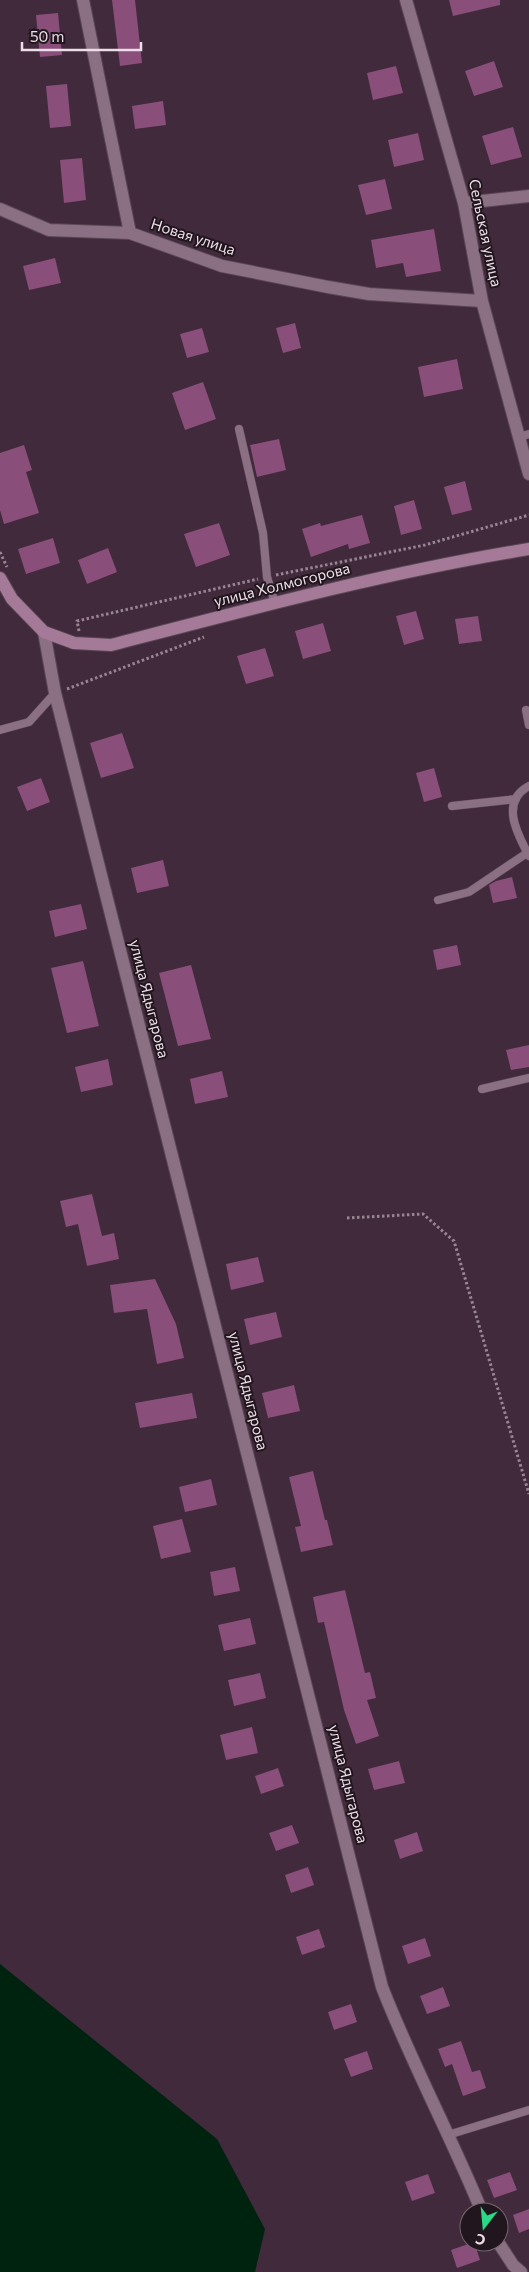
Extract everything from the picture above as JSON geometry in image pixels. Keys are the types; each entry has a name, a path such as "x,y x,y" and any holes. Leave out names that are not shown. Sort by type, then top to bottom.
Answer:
{"street":[{"name":"Новая улица","path":"83,0 130,233 222,266 328,287 369,294 482,301"},
{"name":"Сельская улица","path":"406,0 464,203 482,301 524,435 529,474"},
{"path":"464,203 529,196"},
{"path":"0,209 49,230 130,233"},
{"name":"улица Холмогорова","path":"44,632 74,643 111,644 357,582 457,561 529,549"},
{"path":"4,573 12,598 44,632"},
{"name":"улица Ядыгарова","path":"44,632 55,693 382,1987 400,2034 448,2134 478,2202"},
{"path":"504,2252 512,2265 521,2272"}],"lane":[{"path":"239,429 263,533 267,577 274,603"},
{"path":"0,730 29,722 55,693"},
{"path":"526,710 529,725"},
{"path":"438,900 469,892 528,855 514,824 512,813 516,799 523,789 529,786"},
{"path":"452,806 516,799"},
{"path":"482,1089 529,1078"},
{"path":"448,2134 529,2110"}],"path":[{"path":"72,632 79,633 76,621 267,577 425,545 529,515"},
{"path":"0,552 4,573"},
{"path":"55,693 210,635"},
{"path":"347,1218 423,1214 454,1241 529,1494"}],"shaded area":[{"path":"0,1964 217,2139 265,2229 255,2272 0,2272"}],"building":[{"path":"112,0 135,0 142,63 120,66"},
{"path":"449,0 500,0 500,5 453,16"},
{"path":"58,13 62,55 40,57 36,15"},
{"path":"494,61 503,87 474,96 465,71"},
{"path":"396,66 403,93 373,100 367,73"},
{"path":"67,84 71,126 50,128 46,86"},
{"path":"163,101 166,125 135,129 132,106"},
{"path":"513,127 522,157 491,165 482,136"},
{"path":"418,133 424,160 394,167 388,140"},
{"path":"82,158 86,200 64,203 60,160"},
{"path":"385,179 392,209 366,215 358,185"},
{"path":"434,229 441,271 406,277 403,263 376,268 371,240"},
{"path":"55,258 61,283 29,290 23,266"},
{"path":"295,323 301,348 283,353 276,328"},
{"path":"202,328 209,352 187,358 180,334"},
{"path":"457,359 463,389 424,397 418,367"},
{"path":"203,382 216,419 185,430 172,393"},
{"path":"279,439 286,470 257,477 250,445"},
{"path":"24,445 32,470 26,472 39,513 4,524 0,510 0,453"},
{"path":"465,481 472,510 452,515 444,487"},
{"path":"414,500 422,529 401,535 394,506"},
{"path":"362,515 370,543 349,549 348,544 311,557 302,529 320,523 321,526"},
{"path":"219,523 230,555 196,567 184,534"},
{"path":"53,538 60,563 26,574 18,549"},
{"path":"108,548 117,572 87,584 78,560"},
{"path":"416,611 424,639 404,645 396,616"},
{"path":"478,616 482,641 459,644 455,619"},
{"path":"323,623 331,651 303,659 295,631"},
{"path":"265,648 274,676 246,684 237,656"},
{"path":"122,733 134,768 101,778 90,743"},
{"path":"434,768 442,797 424,802 416,773"},
{"path":"41,778 50,802 27,811 17,787"},
{"path":"163,860 169,886 137,893 131,868"},
{"path":"512,877 517,898 493,903 489,885"},
{"path":"81,904 87,929 55,937 49,911"},
{"path":"457,945 461,965 437,970 433,950"},
{"path":"83,961 99,1026 67,1033 51,968"},
{"path":"191,965 211,1039 178,1046 159,973"},
{"path":"529,1045 529,1067 511,1070 506,1050"},
{"path":"108,1059 113,1085 81,1092 75,1067"},
{"path":"222,1071 228,1097 195,1104 190,1079"},
{"path":"92,1194 102,1236 114,1233 119,1259 87,1266 78,1224 66,1227 60,1201"},
{"path":"258,1257 264,1282 231,1290 226,1264"},
{"path":"155,1279 176,1324 184,1358 157,1364 147,1309 114,1313 110,1285"},
{"path":"276,1312 282,1337 250,1345 244,1319"},
{"path":"294,1385 300,1411 268,1418 262,1393"},
{"path":"192,1393 197,1418 140,1428 135,1403"},
{"path":"313,1471 333,1545 301,1552 295,1527 301,1526 289,1477"},
{"path":"211,1479 217,1505 185,1512 179,1487"},
{"path":"182,1519 191,1552 161,1559 153,1526"},
{"path":"235,1567 240,1591 214,1596 210,1572"},
{"path":"345,1590 365,1673 370,1672 376,1698 367,1700 379,1736 356,1744 344,1710 324,1622 318,1623 313,1597"},
{"path":"250,1618 256,1644 224,1651 218,1625"},
{"path":"260,1673 266,1698 234,1706 228,1680"},
{"path":"252,1727 258,1753 226,1760 220,1735"},
{"path":"399,1761 405,1783 374,1790 368,1769"},
{"path":"278,1768 284,1786 261,1794 255,1776"},
{"path":"292,1825 299,1843 276,1851 269,1833"},
{"path":"417,1832 423,1851 400,1859 394,1840"},
{"path":"308,1867 314,1885 291,1893 285,1875"},
{"path":"319,1929 325,1947 302,1955 296,1937"},
{"path":"425,1938 431,1956 408,1964 402,1946"},
{"path":"443,1987 450,2006 427,2014 420,1996"},
{"path":"351,2004 357,2022 334,2030 328,2012"},
{"path":"461,2041 472,2072 480,2070 486,2088 463,2096 452,2064 445,2067 438,2049"},
{"path":"367,2051 373,2069 351,2077 344,2059"},
{"path":"510,2172 517,2190 494,2198 487,2180"},
{"path":"428,2174 435,2193 412,2201 405,2182"},
{"path":"529,2209 529,2229 519,2233 513,2215"},
{"path":"459,2247 459,2252 477,2252 480,2260 457,2268 451,2250"}]}
